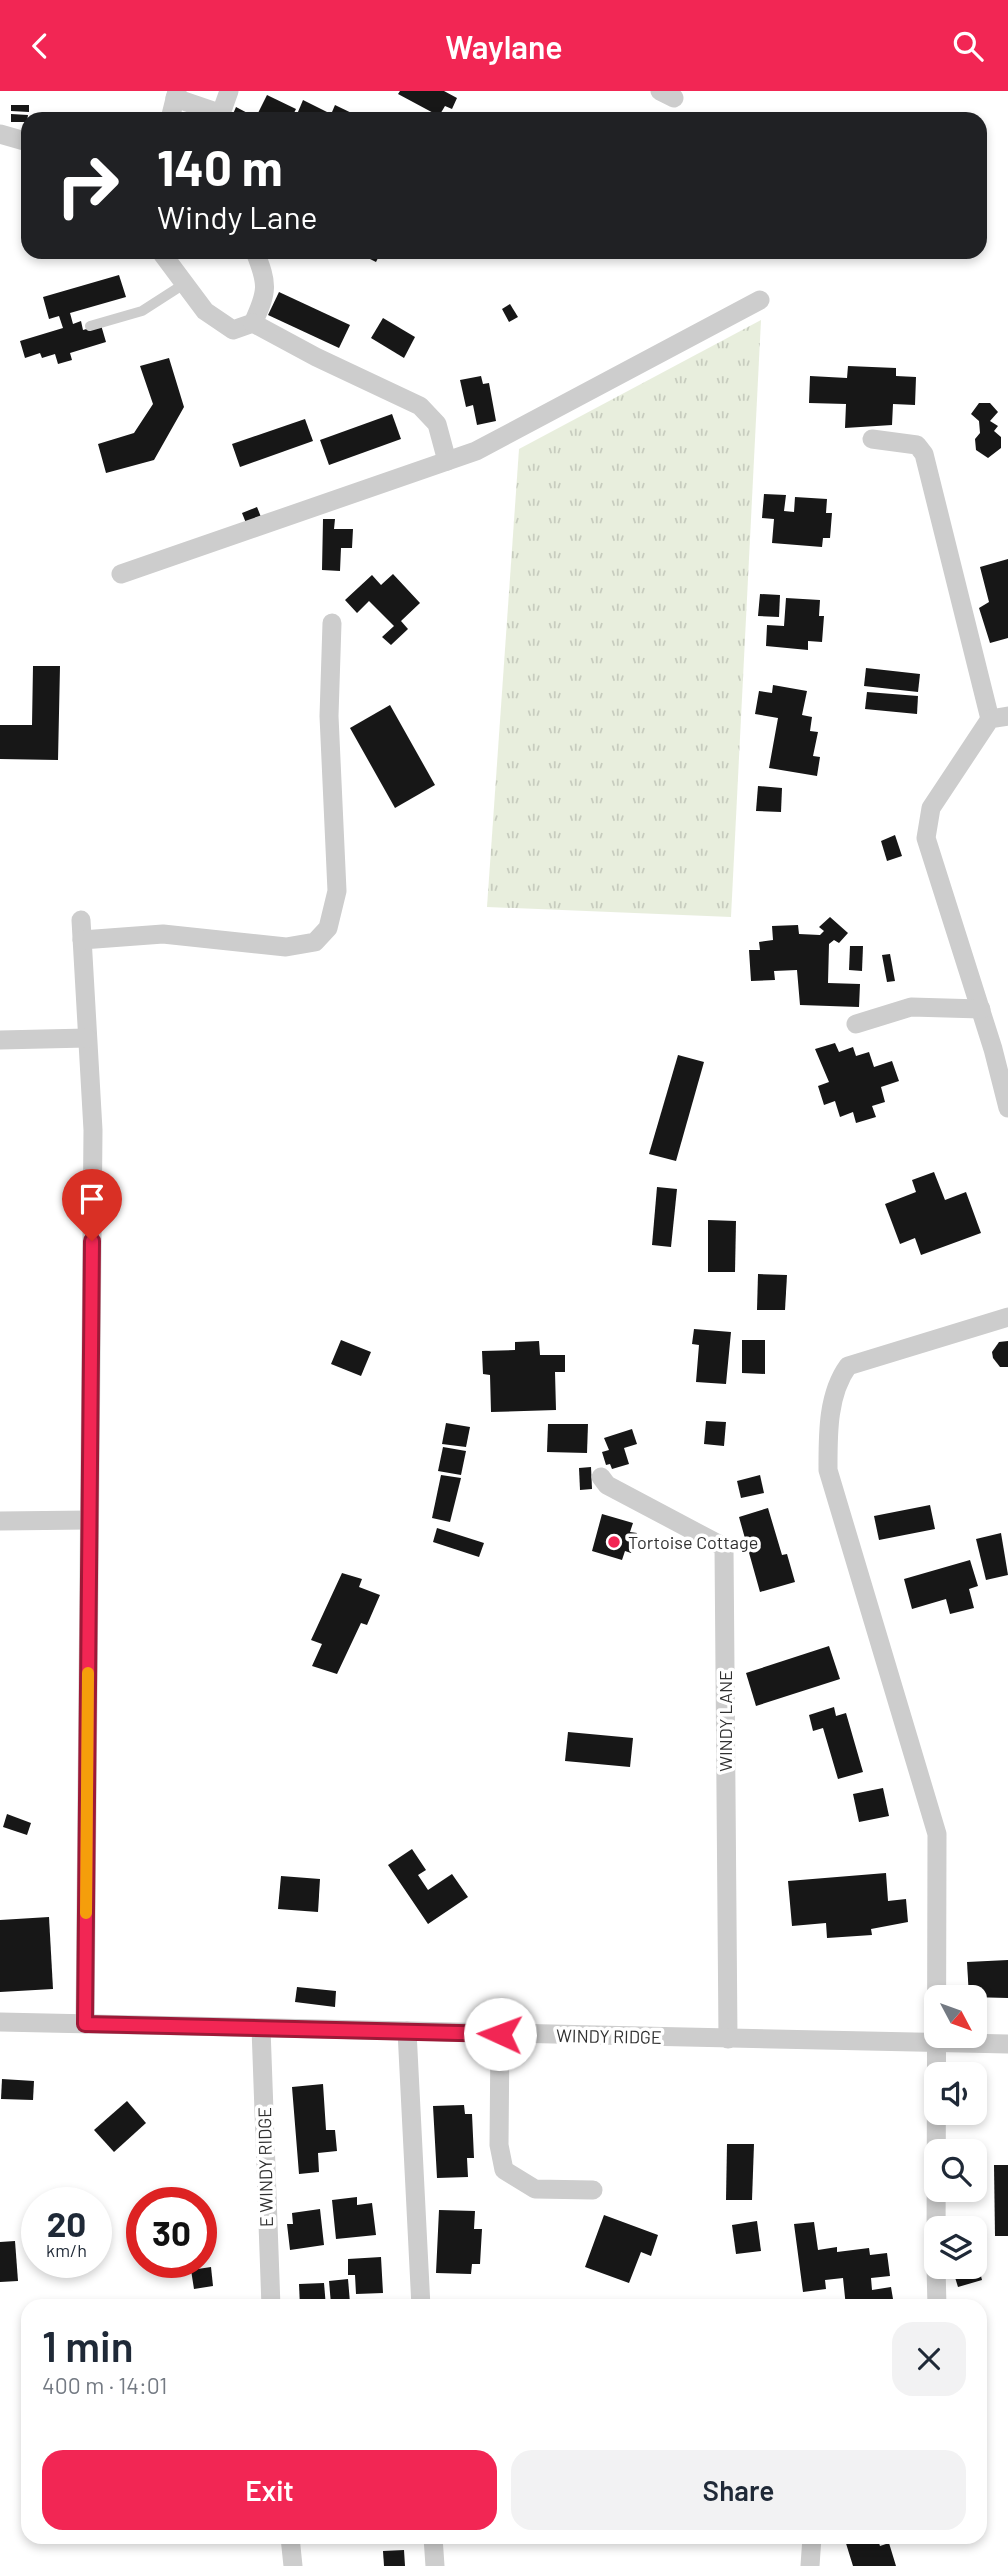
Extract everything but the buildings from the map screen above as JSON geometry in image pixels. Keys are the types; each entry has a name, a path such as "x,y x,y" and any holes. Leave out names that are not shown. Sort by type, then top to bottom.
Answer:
{"street":[{"path":"221,112 229,91"},
{"path":"172,112 176,94 211,112"},
{"path":"0,134 21,140"},
{"path":"166,259 205,311 233,330 253,323 263,303 266,279 257,259"},
{"path":"121,574 476,451 760,300"},
{"path":"253,323 316,357 420,406 437,424 447,461"},
{"path":"872,439 917,445 924,454 999,717 931,808 926,838 981,1009 1008,1108"},
{"path":"82,940 163,934 286,947 315,942 328,928 337,891 329,716 332,623"},
{"path":"81,920 93,1130 85,2024"},
{"path":"856,1024 911,1007 981,1009"},
{"path":"0,1040 87,1038"},
{"path":"935,1985 937,1834 828,1470 828,1433 838,1380 848,1366 1008,1317"},
{"name":"WINDY LANE","path":"601,1477 607,1485 724,1547 728,2039"},
{"path":"0,1521 89,1520"},
{"name":"WINDY RIDGE","path":"0,2022 924,2043"},
{"name":"E WINDY RIDGE","path":"261,2028 266,2242 270,2299"},
{"path":"407,2031 421,2299"},
{"path":"500,2034 499,2145 504,2170 535,2189 593,2190"},
{"name":"WINDY RIDGE","path":"987,2044 1008,2044"},
{"path":"934,2048 936,2216"},
{"path":"936,2279 937,2299"},
{"path":"291,2544 293,2566"},
{"path":"433,2544 435,2566"},
{"path":"810,2566 812,2544"}],"lane":[{"path":"90,326 142,311 184,284"}],"green space":[{"path":"761,320 731,917 487,907 519,449"}],"slow traffic":[{"path":"86,1913 88,1673"}],"place":[{"name":"Tortoise Cottage","path":"614,1542"}],"route":[{"path":"92,1241 85,2024 500,2034"}]}
